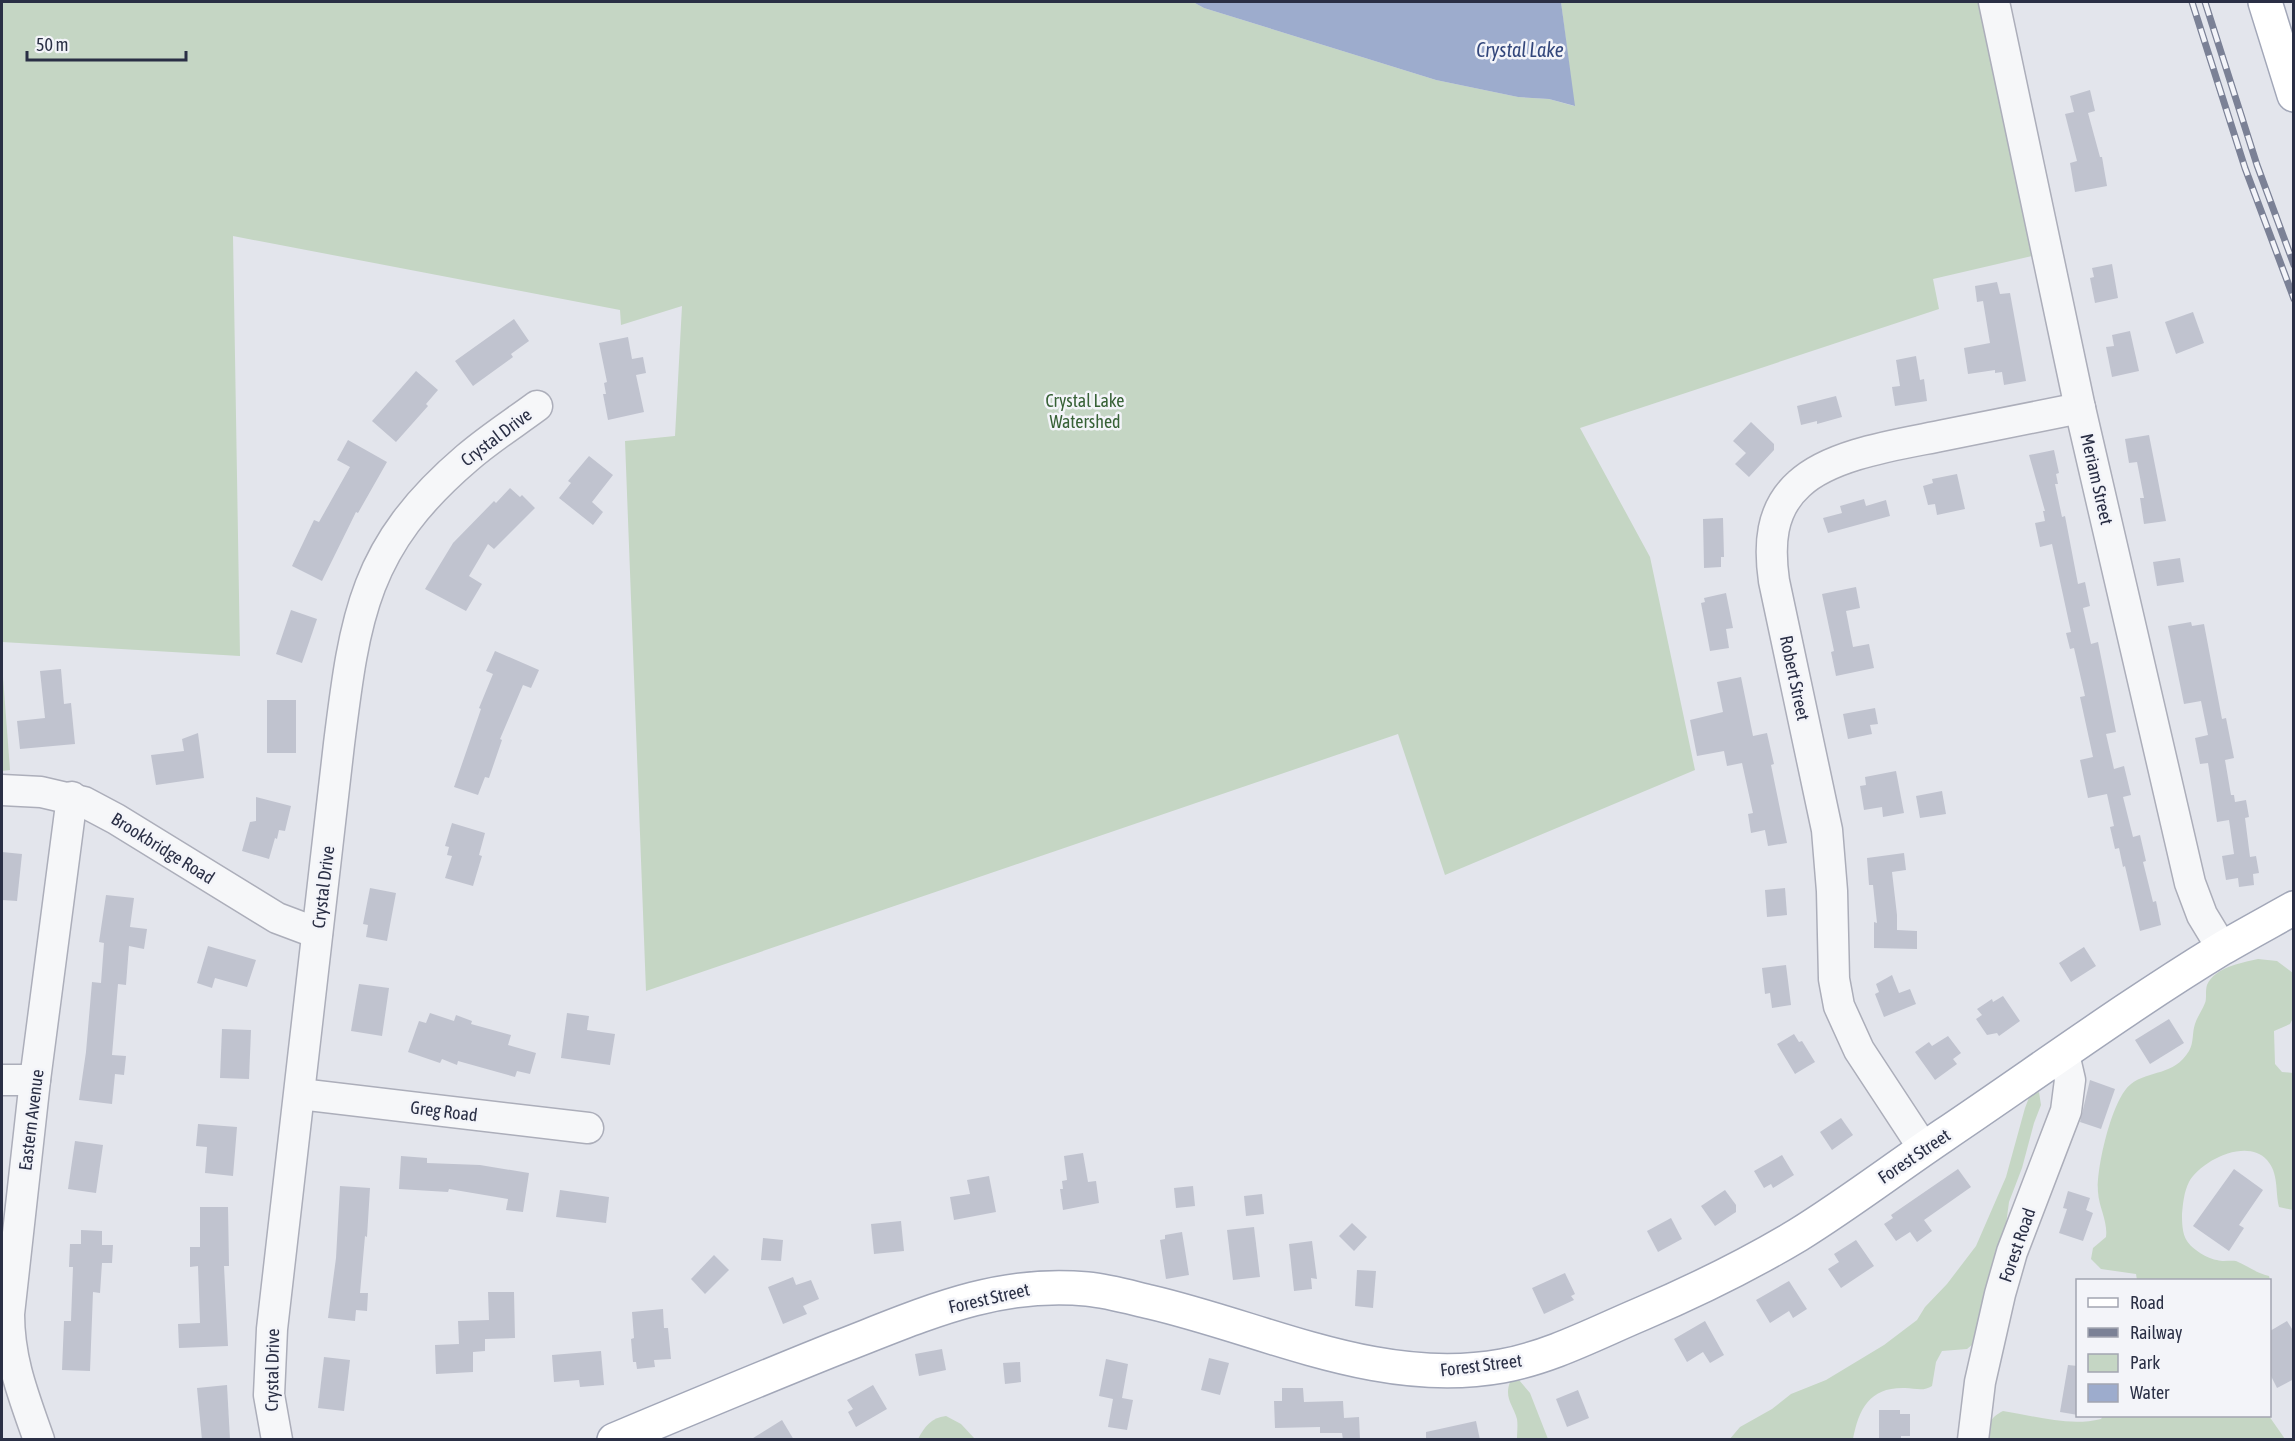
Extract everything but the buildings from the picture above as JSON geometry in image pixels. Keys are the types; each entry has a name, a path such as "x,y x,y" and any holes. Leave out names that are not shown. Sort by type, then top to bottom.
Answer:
{"main road":[{"path":"2265,2 2294,95"},
{"name":"Forest Street","path":"615,1439 912,1319 972,1299 1027,1287 1098,1290 1175,1308 1328,1353 1390,1367 1418,1371 1455,1371 1513,1364 1569,1345 1652,1309 1766,1254 1801,1233 2135,1005 2222,948 2294,908"}],"street":[{"name":"Meriam Street","path":"1994,2 2080,408 2190,883 2202,915 2222,948"},
{"name":"Crystal Drive","path":"277,1440 269,1405 270,1352 348,665 361,611 390,542 425,498 469,456 537,406"},
{"name":"Robert Street","path":"1924,1149 1859,1050 1839,1006 1834,979 1832,891 1827,830 1774,581 1771,557 1773,528 1783,504 1797,485 1831,464 1888,447 2080,408"},
{"name":"Brookbridge Road","path":"2,790 34,791 90,804 277,918 317,933"},
{"name":"Eastern Avenue","path":"39,1440 14,1366 9,1330 10,1299 35,1080 72,798"},
{"name":"Forest Road","path":"1973,1440 1980,1382 2000,1294 2012,1252 2066,1111 2070,1080 2064,1054"},
{"path":"2,1080 35,1080"},
{"name":"Greg Road","path":"300,1094 588,1128"}],"green space":[{"name":"Crystal Lake Watershed","path":"2,2 1193,2 1204,8 1436,80 1518,97 1549,99 1574,106 1561,2 1978,2 2032,256 1933,279 1939,309 1580,428 1650,557 1695,770 1445,875 1398,734 646,991 625,441 675,436 682,306 621,325 620,310 233,236 240,656 2,642"},
{"path":"2,664 10,770 2,771"},
{"path":"2258,959 2277,961 2293,973 2293,1018 2290,1024 2274,1031 2275,1064 2282,1072 2293,1073 2293,1210 2279,1207 2275,1177 2267,1160 2258,1153 2236,1151 2213,1160 2195,1174 2185,1194 2182,1220 2185,1238 2200,1253 2219,1261 2236,1261 2269,1276 2270,1279 2137,1279 2136,1274 2101,1269 2091,1259 2093,1248 2106,1237 2098,1181 2107,1135 2118,1104 2131,1084 2146,1076 2169,1069 2183,1059 2192,1045 2195,1024 2206,999 2207,985 2222,970"},
{"path":"2039,1092 2041,1105 2009,1202 2005,1232 1973,1344 1967,1349 1942,1351 1936,1362 1932,1386 1929,1388 1893,1389 1875,1396 1863,1409 1853,1439 1729,1440 1740,1427 1772,1409 1791,1394 1826,1380 1884,1345 1917,1320 1925,1307 1947,1284 1976,1246 2006,1177 2030,1095"},
{"path":"1519,1380 1530,1393 1548,1439 1517,1439 1517,1419 1508,1388 1510,1382"},
{"path":"2003,1411 2077,1422 2102,1417 2270,1417 2285,1439 1988,1439 1990,1422"},
{"path":"946,1416 961,1424 975,1439 918,1439 929,1423"}],"water":[{"name":"Crystal Lake","path":"1193,2 1561,2 1575,106 1549,99 1518,97 1436,80 1204,8"}],"railway":[{"path":"2192,2 2245,168 2294,299"},
{"path":"2205,2 2257,165 2294,265"}]}
